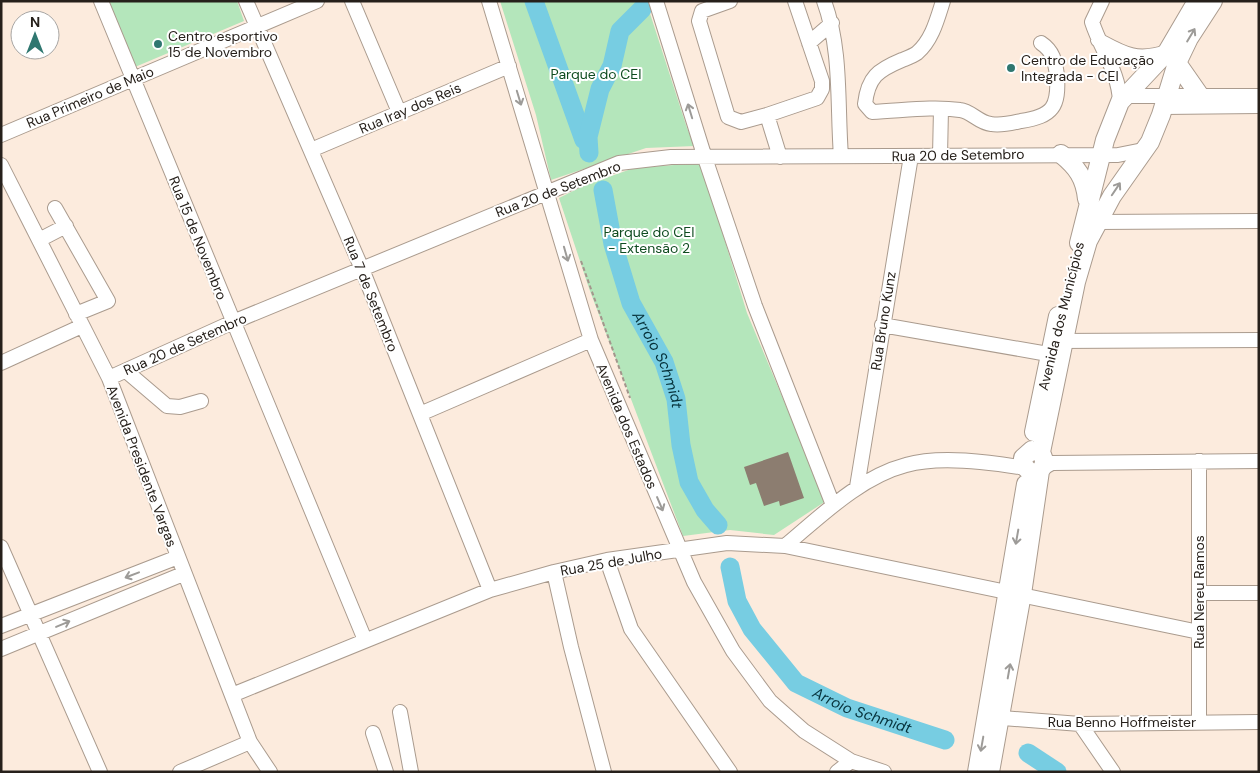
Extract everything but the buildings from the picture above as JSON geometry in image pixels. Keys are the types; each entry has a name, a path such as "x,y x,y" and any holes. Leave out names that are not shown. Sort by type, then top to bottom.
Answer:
{"main road":[{"name":"Avenida dos Municípios","path":"1055,346 1088,241 1112,196 1150,142 1165,102 1172,57 1197,1"},
{"name":"Avenida dos Municípios","path":"990,772 994,718 1055,346 1103,147 1123,99 1172,57 1189,38 1213,1"},
{"path":"1172,57 1210,100"},
{"path":"1061,154 1074,164 1081,173 1088,204"},
{"name":"Avenida dos Municípios","path":"977,772 994,718"}],"street":[{"name":"Rua 15 de Novembro","path":"101,1 365,640"},
{"name":"Rua 7 de Setembro","path":"246,1 362,269 490,590"},
{"name":"Rua Primeiro de Maio","path":"1,135 317,1"},
{"path":"352,1 399,112"},
{"name":"Avenida dos Estados","path":"489,1 591,340 679,551 720,629 770,701 804,731 851,761 884,772"},
{"path":"656,1 704,158 754,306 832,506"},
{"path":"730,1 702,11 699,21 724,108 728,117 741,122 817,98 822,89 822,81 795,1"},
{"path":"824,1 832,23 835,44 841,156"},
{"path":"943,1 932,33 916,54 886,66 875,75 867,89 865,104 872,112 963,110 978,120 991,124 1043,117 1053,109 1058,92 1056,66 1051,49 1042,43"},
{"path":"1102,1 1092,22 1098,40 1119,85 1123,99 1165,102 1242,101 1259,106"},
{"path":"809,43 832,23"},
{"path":"1098,40 1127,56 1172,57"},
{"name":"Rua Iray dos Reis","path":"311,150 509,66"},
{"path":"1242,101 1259,96"},
{"path":"940,156 941,109"},
{"path":"767,115 780,157"},
{"path":"1103,147 1118,155 1143,150"},
{"name":"Rua 20 de Setembro","path":"109,378 233,322 618,163 671,157 1061,154 1103,147"},
{"name":"Rua Bruno Kunz","path":"857,487 911,156"},
{"name":"Avenida Presidente Vargas","path":"1,165 109,378 183,574 250,742 270,772"},
{"path":"1,362 79,320 108,301 56,208"},
{"path":"1097,222 1259,221"},
{"path":"39,240 66,226"},
{"path":"882,325 1055,346 1259,340"},
{"path":"420,414 591,340"},
{"path":"126,371 167,406 180,407 201,401"},
{"path":"785,546 857,487 905,465 930,461 993,463 1259,460"},
{"name":"Rua Nereu Ramos","path":"1199,461 1199,723"},
{"name":"Rua 25 de Julho","path":"232,695 490,590 554,572 607,560 727,544 785,546 1199,632"},
{"path":"1,547 100,772"},
{"path":"1,626 178,558"},
{"path":"607,560 631,629 730,772"},
{"path":"554,572 571,647 604,772"},
{"path":"1,648 183,574"},
{"path":"1199,593 1259,593"},
{"path":"400,712 411,772"},
{"name":"Rua Benno Hoffmeister","path":"994,718 1080,724 1259,722"},
{"path":"1080,724 1113,772"},
{"path":"373,733 386,772"},
{"path":"180,772 250,742"},
{"path":"837,772 851,761"}],"path":[{"path":"578,253 630,400"}],"green space":[{"name":"Centro esportivo 15 de Novembro","path":"109,1 237,1 244,21 135,67"},
{"name":"Parque do CEI","path":"500,1 646,1 687,128 695,146 646,148 551,180 536,115"},
{"name":"Parque do CEI - Extensão 2","path":"701,163 747,313 826,501 774,535 730,530 683,536 590,291 559,198 583,186 634,168"}],"waterway":[{"name":"Arroio Schmidt","path":"534,1 584,140"},
{"path":"589,153 588,137 600,89 612,66 620,31 642,9"},
{"name":"Arroio Schmidt","path":"603,190 613,244 631,303 664,362 676,399 681,445 689,482 705,510 718,525"},
{"name":"Arroio Schmidt","path":"730,567 737,601 752,629 796,683 847,708 945,740"},
{"name":"Arroio Schmidt","path":"1028,753 1057,772"}],"place":[{"name":"Centro esportivo 15 de Novembro","path":"158,44"},
{"name":"Centro de Educação Integrada - CEI","path":"1011,68"}]}
